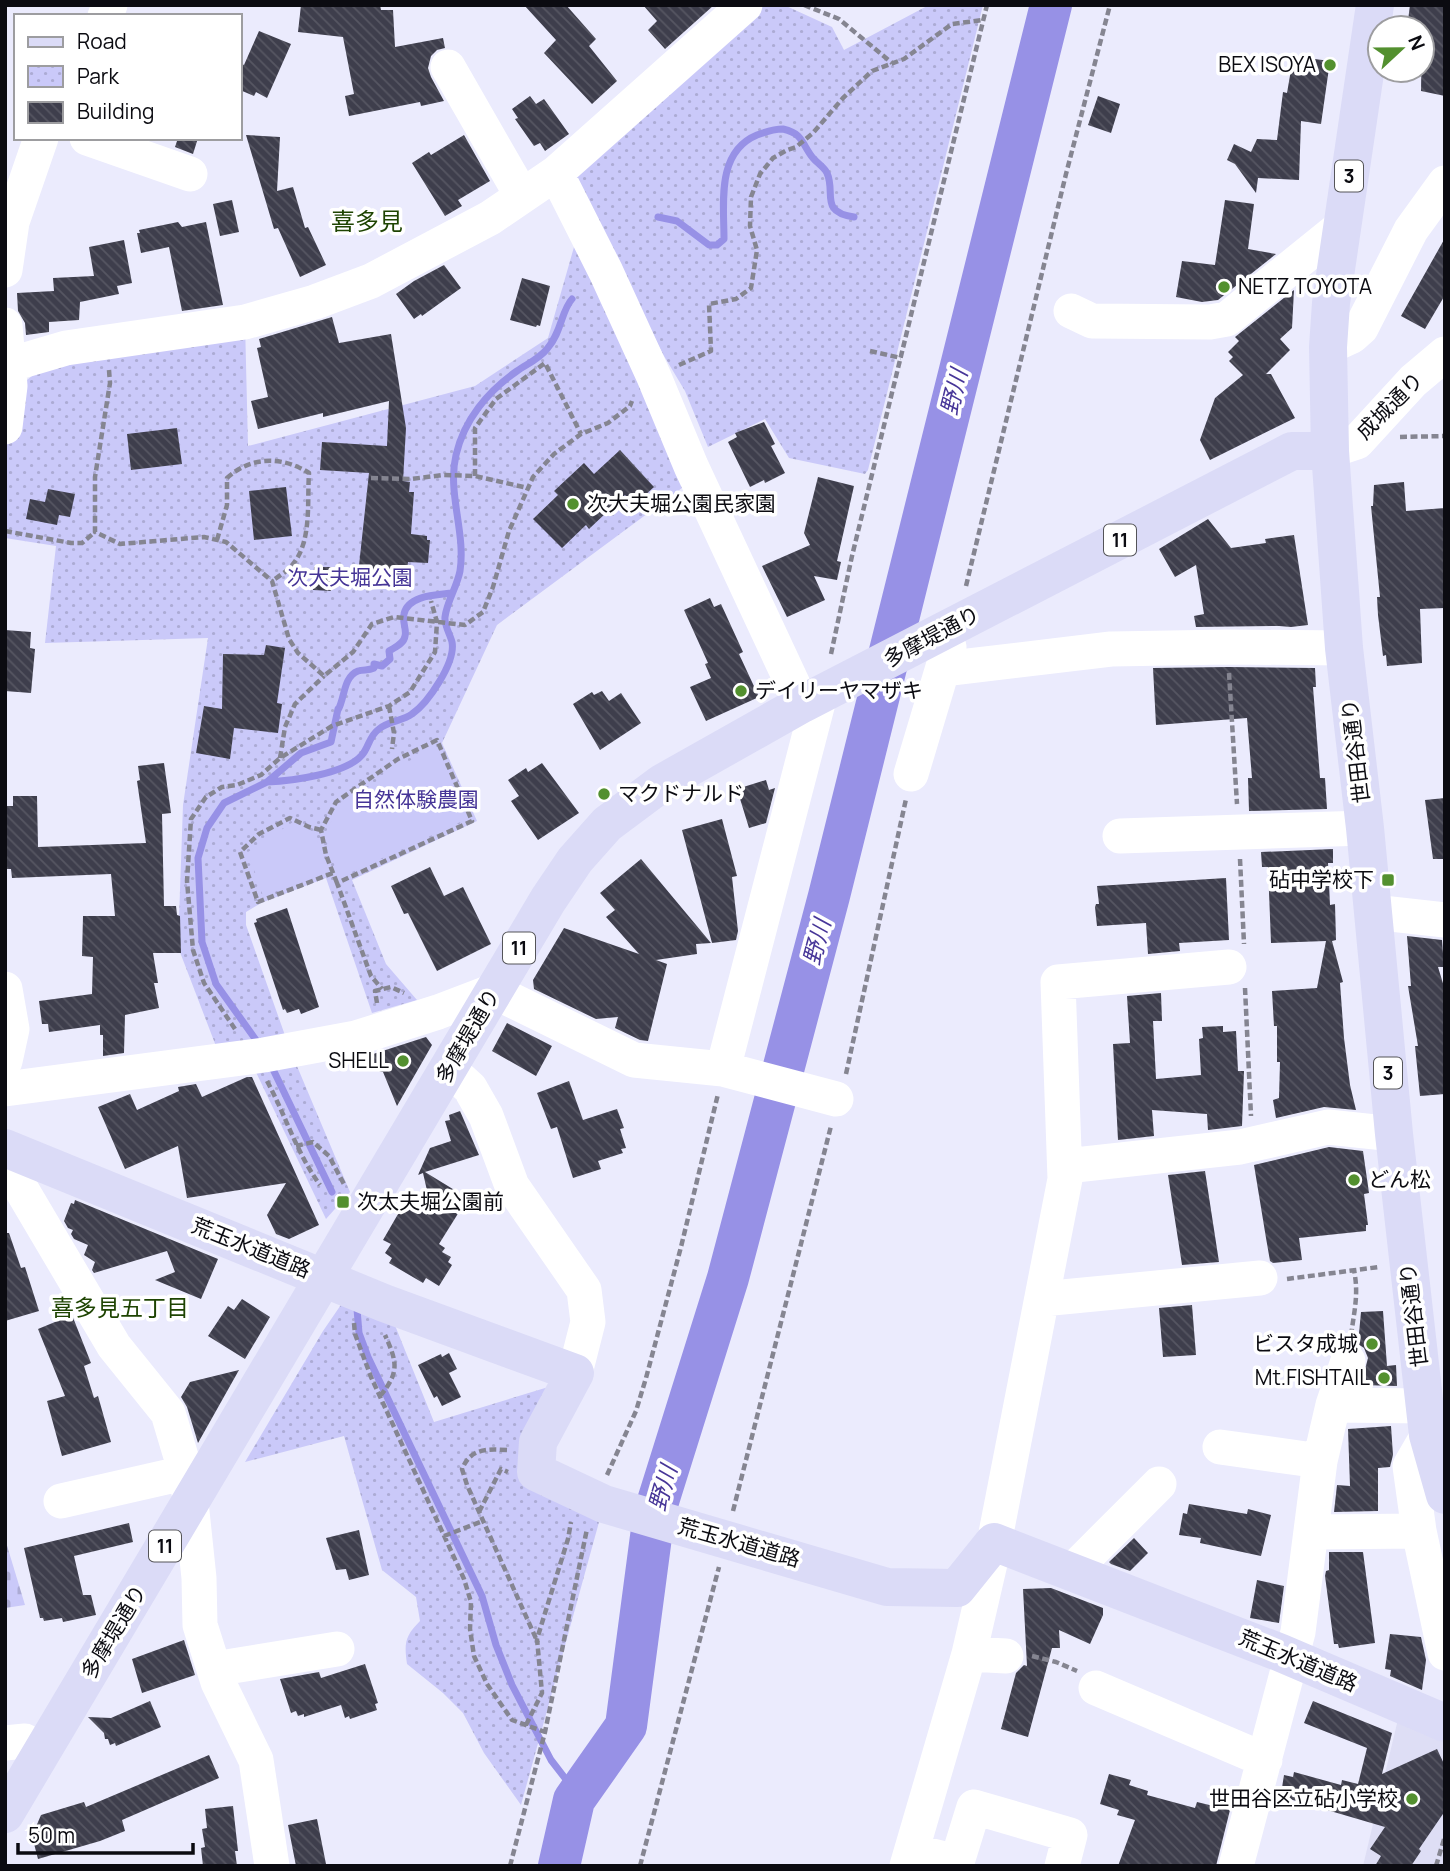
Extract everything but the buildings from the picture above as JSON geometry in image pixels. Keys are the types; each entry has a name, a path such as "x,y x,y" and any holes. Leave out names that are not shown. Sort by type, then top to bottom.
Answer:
{"main road":[{"name":"世田谷通り","path":"1376,5 1342,226 1328,347 1330,450 1345,648 1408,1264 1427,1421 1445,1496"},
{"name":"多摩堤通り","path":"5,1814 43,1751 186,1479 325,1278 493,991 568,870 607,824 662,783 819,695 1292,451 1330,450"},
{"name":"荒玉水道道路","path":"6,1149 325,1278 369,1308 575,1373 538,1442 536,1472 589,1505 730,1539 887,1587 957,1588 994,1542 1292,1657 1445,1723"}],"street":[{"path":"7,365 66,348 245,322 315,302 382,276 490,218 556,173 745,5"},
{"path":"448,67 522,196"},
{"path":"5,270 9,221 40,140"},
{"path":"93,140 190,174"},
{"path":"556,173 606,272 691,466 819,695 730,1071"},
{"path":"1328,347 1352,336 1361,328 1412,230 1445,183"},
{"path":"1071,311 1092,321 1210,322 1227,319 1342,226"},
{"path":"5,325 9,405 5,427"},
{"name":"成城通り","path":"1330,450 1357,442 1413,381 1445,354"},
{"path":"911,774 943,669 951,627"},
{"path":"943,669 1111,649 1345,648"},
{"path":"1120,835 1365,828"},
{"path":"1373,912 1445,920"},
{"path":"1062,1866 1070,1835 974,1807 957,1862 909,1858 969,1654 994,1542 1066,1166 1058,982 1239,965"},
{"path":"5,989 12,1029 5,1061"},
{"path":"5,1089 266,1054 383,1031 493,991 634,1060 730,1071 832,1098"},
{"path":"449,1069 470,1088 486,1116 512,1186 584,1290 587,1322 575,1373"},
{"path":"1066,1166 1252,1144 1328,1127 1394,1133"},
{"path":"6,1149 7,1165 114,1346 168,1413 186,1479 199,1578 200,1625 214,1669 256,1759 272,1866"},
{"path":"1042,1299 1260,1278"},
{"path":"1245,1864 1265,1760 1298,1632 1313,1532 1320,1461 1333,1405 1348,1361"},
{"path":"1333,1405 1427,1421 1410,1466 1419,1531 1445,1653"},
{"path":"1220,1447 1320,1461"},
{"path":"61,1500 186,1479"},
{"path":"1071,1572 1159,1484"},
{"path":"1313,1532 1419,1531"},
{"path":"214,1669 337,1649"},
{"path":"969,1654 1006,1656"},
{"path":"1096,1688 1265,1760"},
{"path":"5,1744 25,1741 43,1751"}],"path":[{"path":"804,5 839,19 892,63"},
{"path":"819,695 987,5"},
{"path":"951,627 1110,5"},
{"path":"280,758 285,727 295,704 353,652 372,624 394,617 464,625 483,612 509,531 533,477 554,454 581,434 608,423 630,406 640,386 711,351 709,304 736,299 751,288 757,250 750,226 751,197 760,174 773,158 806,139 872,71 904,59 952,24 983,20"},
{"path":"95,533 95,477 110,383 107,342"},
{"path":"870,351 901,358"},
{"path":"472,476 475,428 496,399 545,363 581,434"},
{"path":"1397,438 1445,436"},
{"path":"217,540 227,505 228,478 237,470 255,463 281,460 309,473 305,541 292,567 272,581"},
{"path":"371,478 472,476 528,488"},
{"path":"5,531 71,543 82,543 95,533"},
{"path":"95,533 120,544 204,537 226,542 272,581 289,639 298,653 324,676"},
{"path":"320,1185 296,1146 270,1086 266,1054 204,984 193,950 187,881 191,819 206,797 222,787 237,785 261,775 280,758 332,726 389,706 410,692 435,652 437,622 431,601"},
{"path":"1228,647 1239,832 1239,965 1252,1144"},
{"path":"389,706 394,733 391,749"},
{"path":"337,883 472,821 437,740 398,759 336,802 321,830 333,873 372,976 382,989"},
{"path":"640,1866 730,1539 835,1112 832,1098 846,1071 911,774"},
{"path":"321,830 290,818 259,834 240,852 258,902 333,873"},
{"path":"538,1643 572,1524 589,1505 636,1412 730,1071"},
{"path":"296,1146 313,1142 329,1156 347,1190"},
{"path":"1260,1278 1271,1281 1408,1264"},
{"path":"1348,1361 1354,1308 1359,1292 1354,1270"},
{"path":"369,1308 355,1334 380,1396 464,1579 471,1602 470,1629 474,1656 487,1684 512,1720 545,1732"},
{"path":"369,1308 384,1333 396,1365 390,1384 380,1396"},
{"path":"511,1450 490,1449 476,1452 467,1458 462,1469 538,1643 542,1693 526,1725"},
{"path":"479,1512 501,1469 512,1474"},
{"path":"510,1866 545,1732 590,1513 589,1505"},
{"path":"444,1536 483,1521"},
{"path":"1006,1656 1031,1656 1056,1662 1098,1680 1096,1688"},
{"path":"1436,1866 1445,1836"}],"shaded area":[{"name":"世田谷区立砧小学校","path":"1399,1715 1445,1733 1445,1866 1363,1866"}],"green space":[{"path":"760,5 784,5 832,27 844,50 929,5 983,5 865,474 789,458 765,419 708,447 685,391 664,356 572,177"},
{"name":"次大夫堀公園","path":"576,240 686,485 497,625 442,743 477,821 352,880 386,964 417,1000 372,1013 326,878 261,903 246,912 246,925 287,1041 219,1054 178,947 183,805 208,638 45,643 56,546 5,538 5,427 27,380 66,348 245,322 248,446 475,386 548,338"},
{"name":"自然体験農園","path":"437,747 469,818 339,878 325,834 338,807 401,765"},
{"name":"自然体験農園","path":"293,822 314,832 328,872 263,896 248,852"},
{"path":"294,1059 350,1192 326,1219 253,1066"},
{"path":"347,1296 390,1313 434,1422 555,1385 522,1474 604,1504 521,1805 484,1753 463,1713 407,1664 407,1640 420,1621 416,1597 382,1570 344,1436 245,1462 323,1331"},
{"path":"5,1539 25,1605 5,1608"}],"waterway":[{"name":"野川","path":"559,1866 574,1800 626,1726 654,1514 728,1278 829,896 1051,5"},
{"path":"658,217 677,221 709,245 717,245 724,239 725,180 735,153 757,135 783,129 798,136 826,171 832,206 836,211 854,217"},
{"path":"267,782 318,775 354,762 362,755 376,732 383,726 412,714 426,701 440,681 452,650 445,617 460,571 461,542 454,484 454,469 460,442 471,418 487,397 506,379 537,359 547,349 556,336 572,299"},
{"path":"338,710 353,674 374,668 374,664 382,666 390,659 389,651 403,641 404,614 411,603 424,597 452,593"},
{"path":"261,1047 216,984 202,942 198,858 207,828 224,803 267,782 301,753 331,742 338,709"},
{"path":"270,1063 332,1192"},
{"path":"357,1309 359,1333 368,1357 482,1596 496,1645 512,1685 551,1760 578,1795"}],"place":[{"name":"BEX ISOYA","path":"1330,65"},
{"name":"NETZ TOYOTA","path":"1224,287"},
{"name":"次大夫堀公園民家園","path":"573,504"},
{"name":"デイリーヤマザキ","path":"741,691"},
{"name":"マクドナルド","path":"604,794"},
{"name":"砧中学校下","path":"1388,880"},
{"name":"SHELL","path":"403,1061"},
{"name":"どん松","path":"1354,1180"},
{"name":"次太夫堀公園前","path":"343,1202"},
{"name":"ビスタ成城","path":"1372,1344"},
{"name":"Mt.FISHTAIL","path":"1384,1378"},
{"name":"世田谷区立砧小学校","path":"1412,1799"}],"district":[{"name":"喜多見","path":"367,222"},
{"name":"喜多見五丁目","path":"120,1308"}]}
